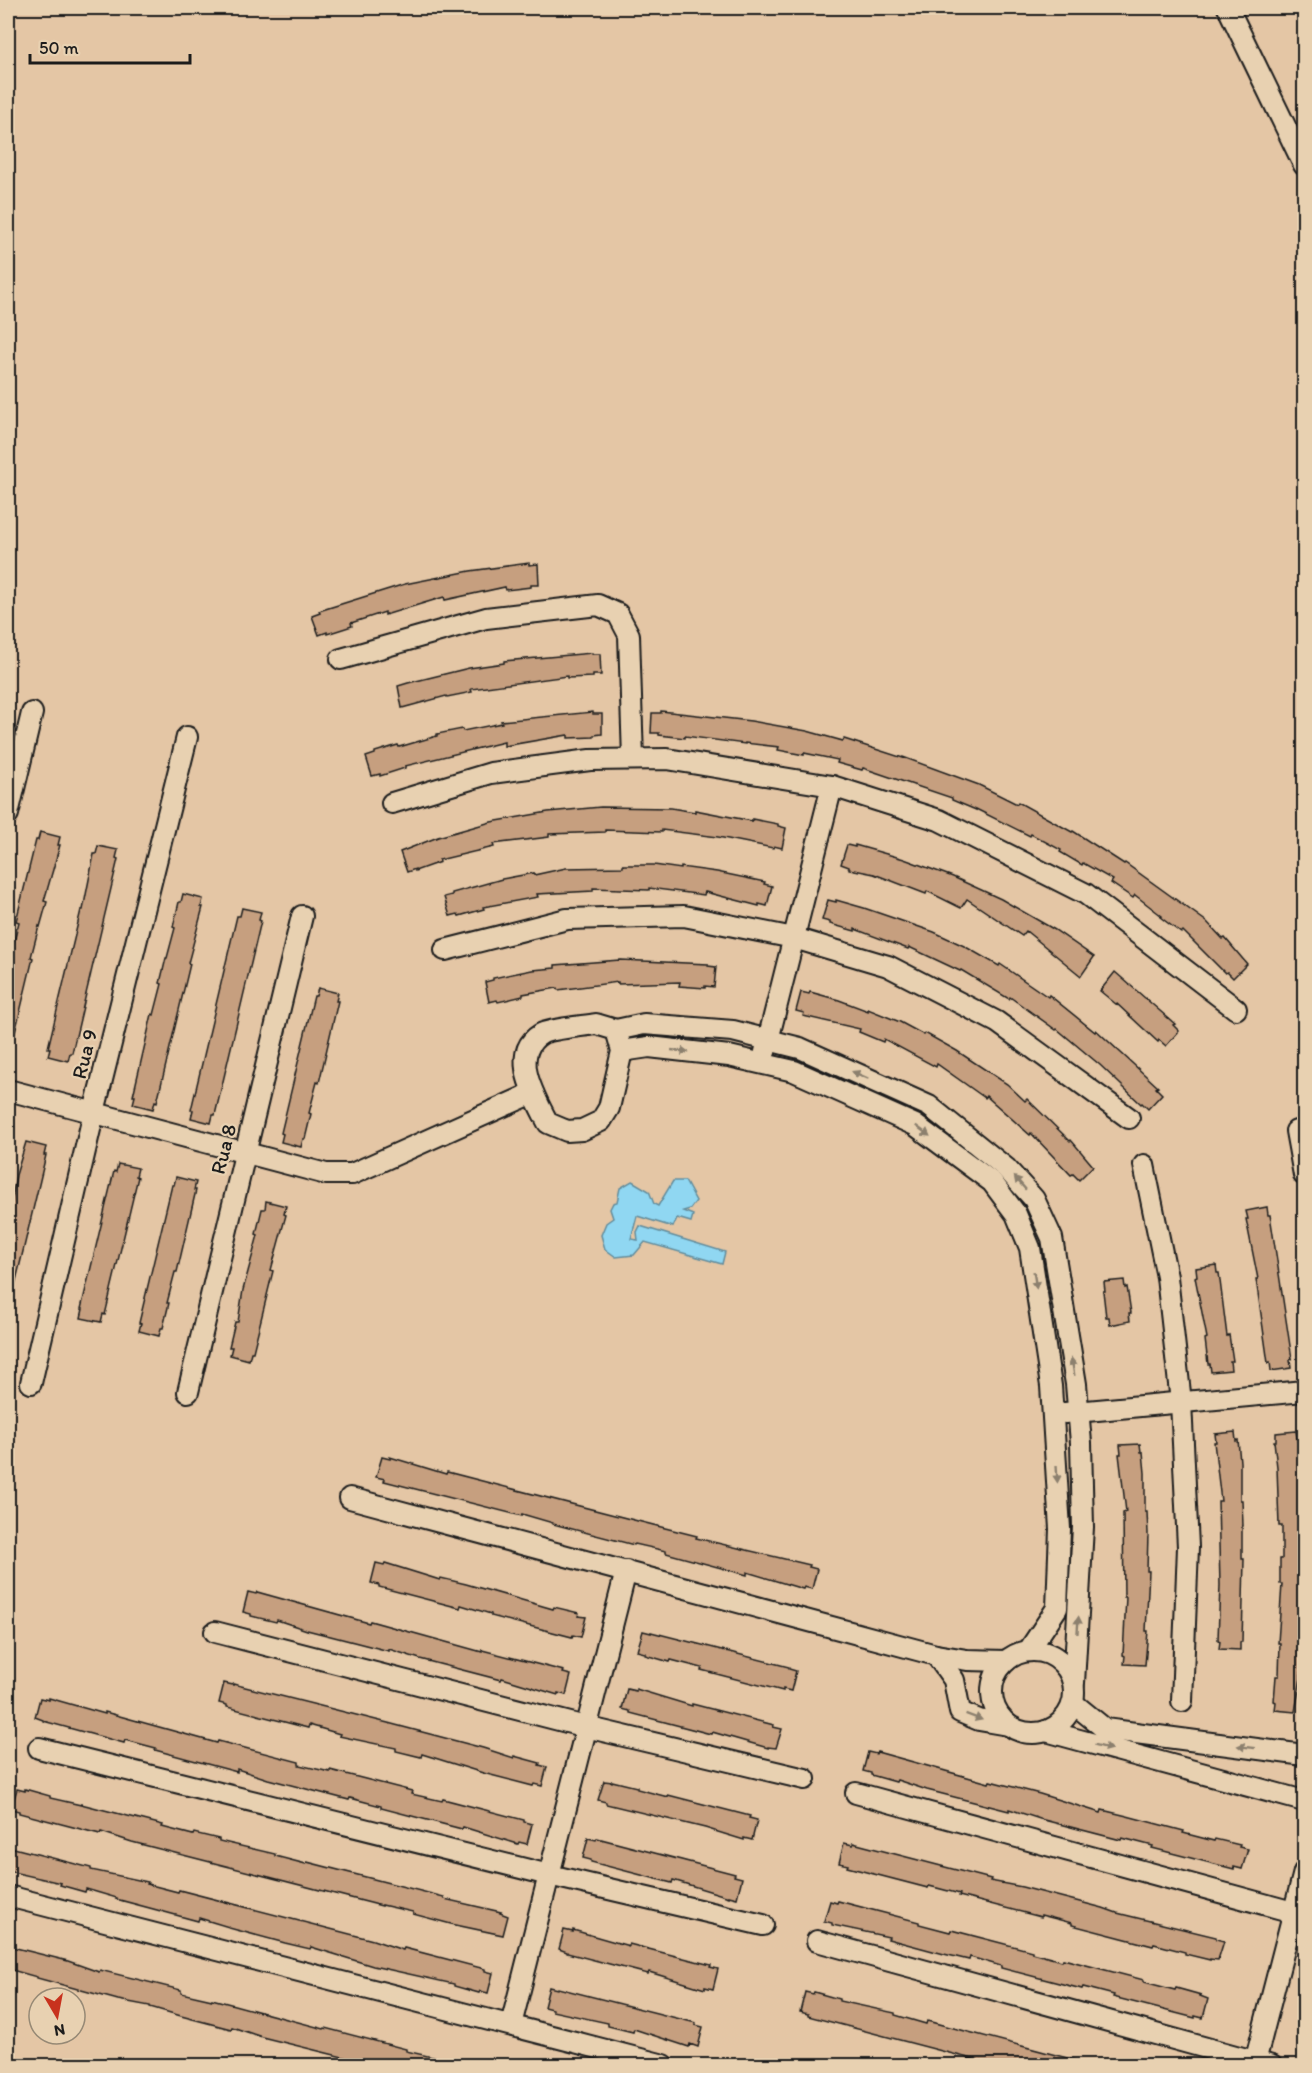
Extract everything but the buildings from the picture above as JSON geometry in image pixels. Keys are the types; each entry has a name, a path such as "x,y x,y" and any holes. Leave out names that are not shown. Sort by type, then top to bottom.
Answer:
{"street":[{"path":"1228,8 1305,165"},
{"path":"341,659 486,618 598,605 618,614 629,635 633,759"},
{"path":"8,814 32,713"},
{"name":"Rua 9","path":"31,1383 94,1112 187,737"},
{"path":"392,803 491,773 590,760 667,759 832,786 939,820 1086,894 1236,1009"},
{"path":"762,1064 832,786"},
{"name":"Rua 8","path":"188,1392 302,916"},
{"path":"445,950 567,919 684,916 794,938 888,966 997,1022 1129,1119"},
{"path":"616,1030 622,1051 609,1108 601,1121 582,1130 567,1131 548,1123 533,1093 525,1066 528,1048 541,1034 596,1024 616,1030 644,1024 733,1031 800,1048 929,1106 1006,1168 1034,1199 1052,1238 1076,1384 1083,1527 1073,1703 1064,1720 1046,1731"},
{"path":"622,1051 649,1047 729,1056 794,1071 915,1125 992,1182 1016,1214 1030,1248 1051,1386 1060,1529 1057,1608 1029,1650"},
{"path":"8,1090 326,1174 352,1174 533,1093"},
{"path":"1296,1131 1305,1175"},
{"path":"1144,1165 1167,1277 1181,1402 1188,1547 1182,1701"},
{"path":"1053,1414 1305,1391"},
{"path":"350,1498 936,1656 1006,1661"},
{"path":"511,2025 626,1571"},
{"path":"215,1632 586,1727 805,1779"},
{"path":"1008,1725 995,1710 991,1691 996,1671 1011,1657 1029,1650 1049,1653 1066,1665 1074,1683"},
{"path":"936,1656 954,1680 960,1712 979,1720 1008,1725 1026,1733 1046,1731 1305,1801"},
{"path":"1073,1703 1105,1729 1305,1755"},
{"path":"39,1748 549,1875 763,1925"},
{"path":"856,1793 1299,1913"},
{"path":"817,1941 1260,2064 1299,1913 1305,1872"},
{"path":"8,1896 664,2065"}],"water":[{"path":"632,1181 649,1191 654,1204 658,1206 673,1181 685,1181 696,1201 690,1209 683,1211 693,1215 691,1222 677,1218 673,1227 637,1216 631,1239 638,1240 637,1232 640,1226 725,1252 722,1264 645,1242 634,1255 616,1257 605,1249 601,1235 606,1223 613,1218 610,1209 613,1203 617,1202 620,1188"}]}
